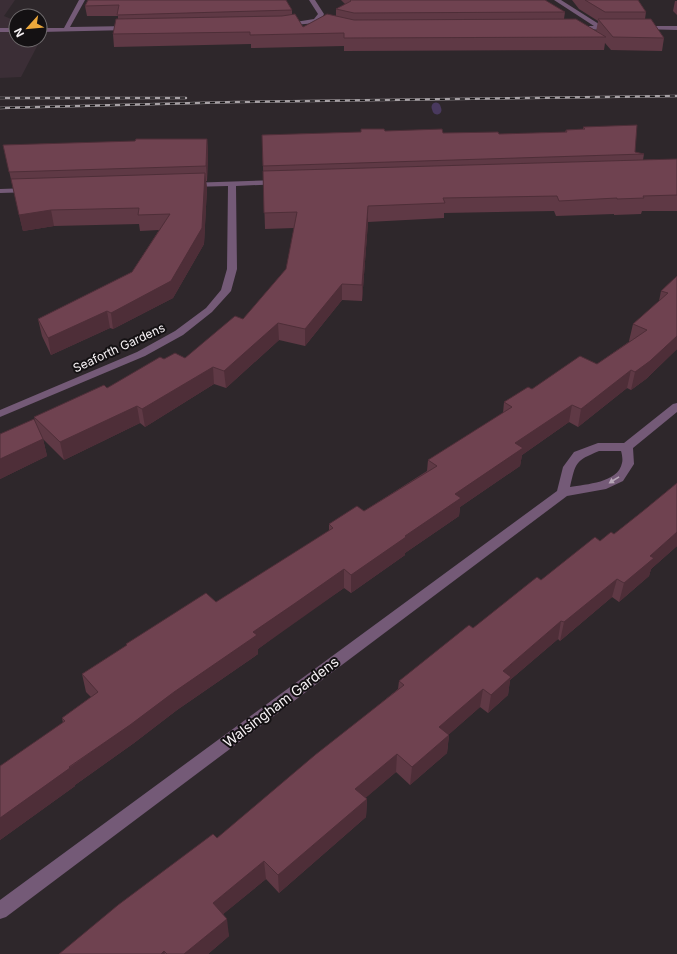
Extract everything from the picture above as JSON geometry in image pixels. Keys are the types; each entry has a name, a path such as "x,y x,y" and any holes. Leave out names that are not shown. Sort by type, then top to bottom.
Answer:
{"street":[{"path":"66,29 82,0"},
{"path":"312,0 321,14 316,21"},
{"path":"557,0 601,28"},
{"path":"274,26 316,21 334,26"},
{"path":"48,31 54,32 66,29 138,28"},
{"path":"569,28 624,28"},
{"path":"631,28 677,28"},
{"path":"184,185 287,182"},
{"name":"Seaforth Gardens","path":"0,414 141,354 179,334 209,310 226,291 232,269 232,184"},
{"path":"0,191 40,190"},
{"path":"562,493 569,467 578,455 598,447 627,447 677,406"},
{"name":"Walsingham Gardens","path":"0,911 562,493 606,485 619,478 628,464 627,447"}],"shaded area":[{"path":"0,0 15,0 8,8 4,16 8,18 8,48 36,48 21,77 0,78"}],"building":[{"path":"88,0 286,0 292,10 117,15 119,5 85,6"},
{"path":"350,0 545,0 565,12 354,13 336,9 351,1"},
{"path":"585,0 638,0 646,12 605,12"},
{"path":"295,14 303,27 327,14 354,20 576,19 606,37 344,38 344,33 250,35 250,32 113,34 116,19 282,16"},
{"path":"598,19 651,19 664,38 613,37"},
{"path":"637,125 635,152 644,154 263,166 262,135 361,132 361,129 384,129 385,131 442,129 443,133 498,132 499,134 567,132 566,130 585,129 583,127"},
{"path":"136,139 207,139 206,166 9,172 3,145 135,141"},
{"path":"677,159 677,195 643,196 644,198 559,201 557,196 443,198 445,203 368,206 362,285 342,284 305,329 278,323 224,371 213,367 142,409 137,406 60,442 34,417 104,385 107,388 160,357 164,359 175,353 185,358 235,316 243,319 286,269 297,212 264,213 263,171"},
{"path":"205,173 202,228 171,281 111,313 107,311 48,338 38,319 132,272 170,214 138,215 139,208 51,210 19,215 11,179"},
{"path":"677,276 677,336 650,361 635,372 631,370 581,409 572,405 515,443 523,448 455,494 461,498 351,575 344,569 253,632 257,635 174,692 0,818 0,766 65,721 62,718 98,692 82,674 206,593 216,602 333,528 329,524 357,506 364,511 437,466 428,460 512,407 504,402 528,387 532,389 580,356 597,364 647,330 633,324 668,293 661,291"},
{"path":"34,419 43,439 0,459 0,434"},
{"path":"677,483 677,532 650,556 654,558 624,583 617,579 564,622 561,621 503,671 511,677 491,695 483,689 439,727 449,735 412,767 397,754 355,789 367,799 278,875 264,861 213,903 227,919 184,954 167,954 164,951 161,954 59,954 118,905 213,834 217,838 315,755 404,685 399,681 469,625 473,628 537,577 541,580 595,537 600,541 611,532 614,534"}],"railway":[{"path":"0,108 237,102 677,96"},
{"path":"0,98 186,98"}]}
